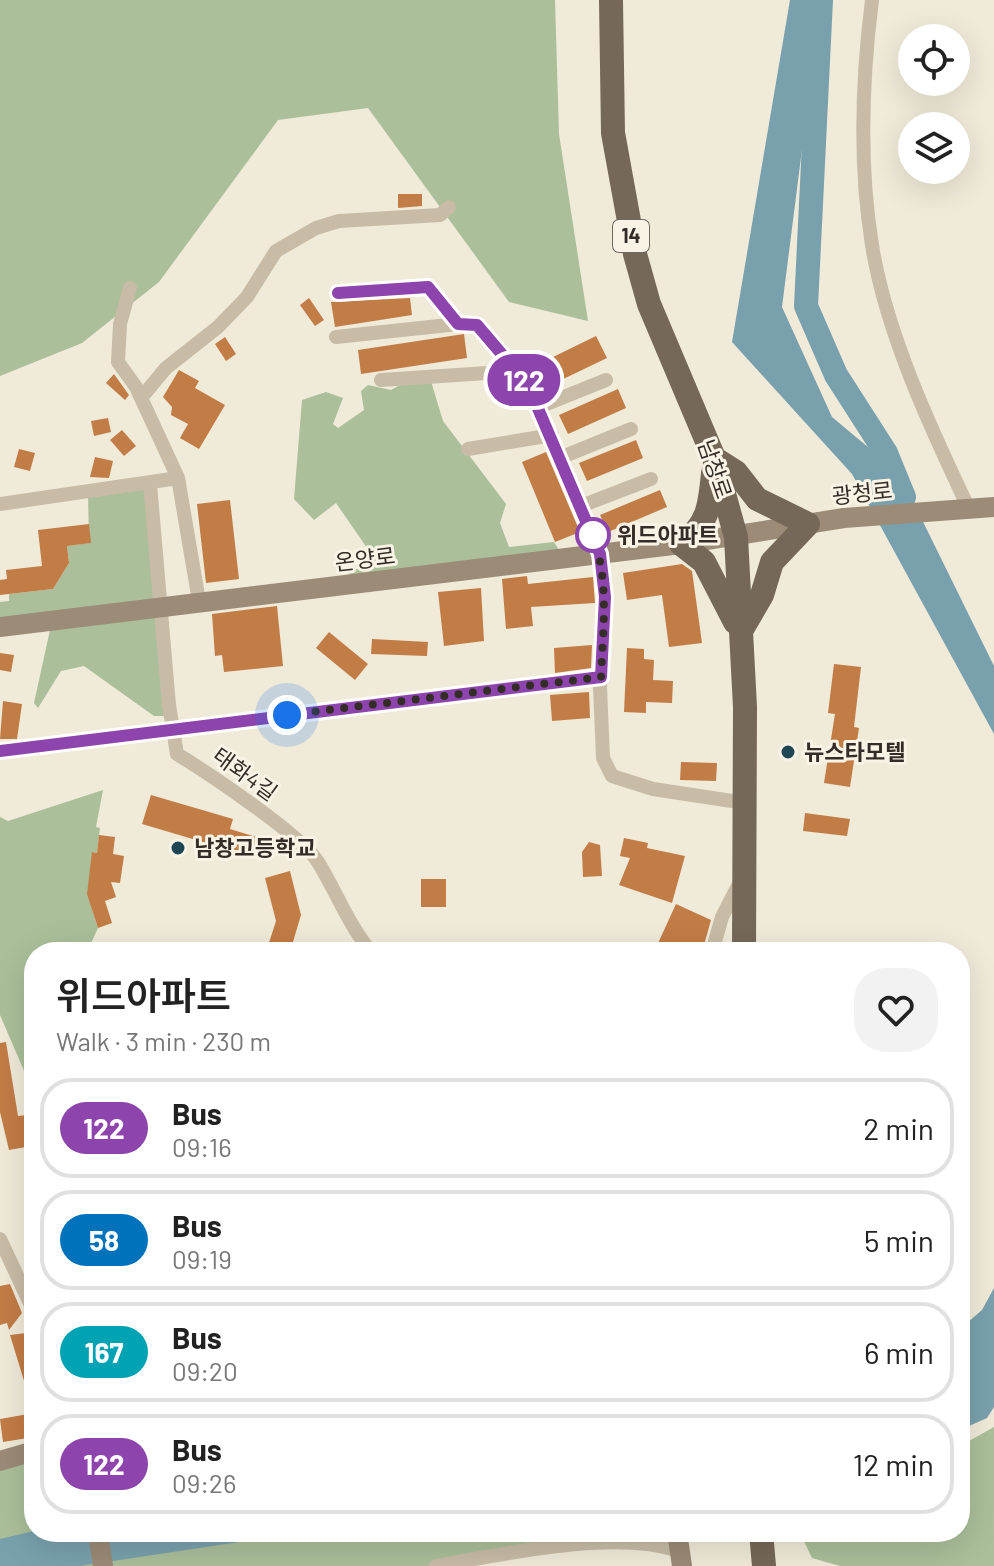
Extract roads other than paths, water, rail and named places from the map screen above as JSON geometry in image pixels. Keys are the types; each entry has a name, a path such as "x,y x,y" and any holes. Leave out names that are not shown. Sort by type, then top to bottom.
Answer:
{"main road":[{"name":"남창로","path":"611,0 613,133 620,190 649,304 714,458 736,537 745,803 744,942"},
{"path":"714,458 736,472 757,499 808,524 772,562 762,595 740,632 704,562 681,544 694,535 706,518 714,458"},
{"name":"광청로","path":"736,537 872,516 994,507"},
{"name":"온양로","path":"0,627 736,537"},
{"path":"0,1461 24,1454"},
{"path":"99,1542 103,1566"},
{"path":"762,1542 764,1566"}],"street":[{"path":"872,0 864,82 872,248 898,338 962,509"},
{"path":"141,398 166,368 218,327 247,297 276,251 316,228 339,221 440,215 449,207"},
{"path":"338,293 428,287 458,324"},
{"path":"130,288 116,353 118,362 141,398 178,478 199,601"},
{"path":"336,337 458,324 477,325 517,371 539,407 600,554 605,597 601,677 603,758 612,776 653,789 745,803"},
{"path":"381,380 517,371"},
{"path":"539,407 606,380"},
{"path":"562,457 631,429"},
{"path":"468,449 552,435"},
{"path":"0,504 178,478"},
{"path":"581,506 651,479"},
{"name":"태화4길","path":"150,484 177,754 270,819 317,859 353,930 363,942"},
{"path":"0,751 173,727 601,677"},
{"path":"715,942 722,917 746,869"},
{"path":"0,1239 24,1287"},
{"path":"436,1566 506,1554 626,1542"},
{"path":"641,1542 680,1550"}],"water":[{"path":"790,0 821,0 782,307 832,417 899,473 994,666 994,734 852,474 732,342"},
{"path":"994,1288 994,1407 987,1418 970,1426 970,1320 982,1310"},
{"path":"24,1533 24,1542 239,1542 80,1566 0,1566 0,1539"}],"waterway":[{"path":"821,0 806,306 836,375 886,453 904,497"}],"place":[{"name":"위드아파트","path":"593,535"},
{"name":"뉴스타모텔","path":"788,752"},
{"name":"남창고등학교","path":"178,848"}]}
